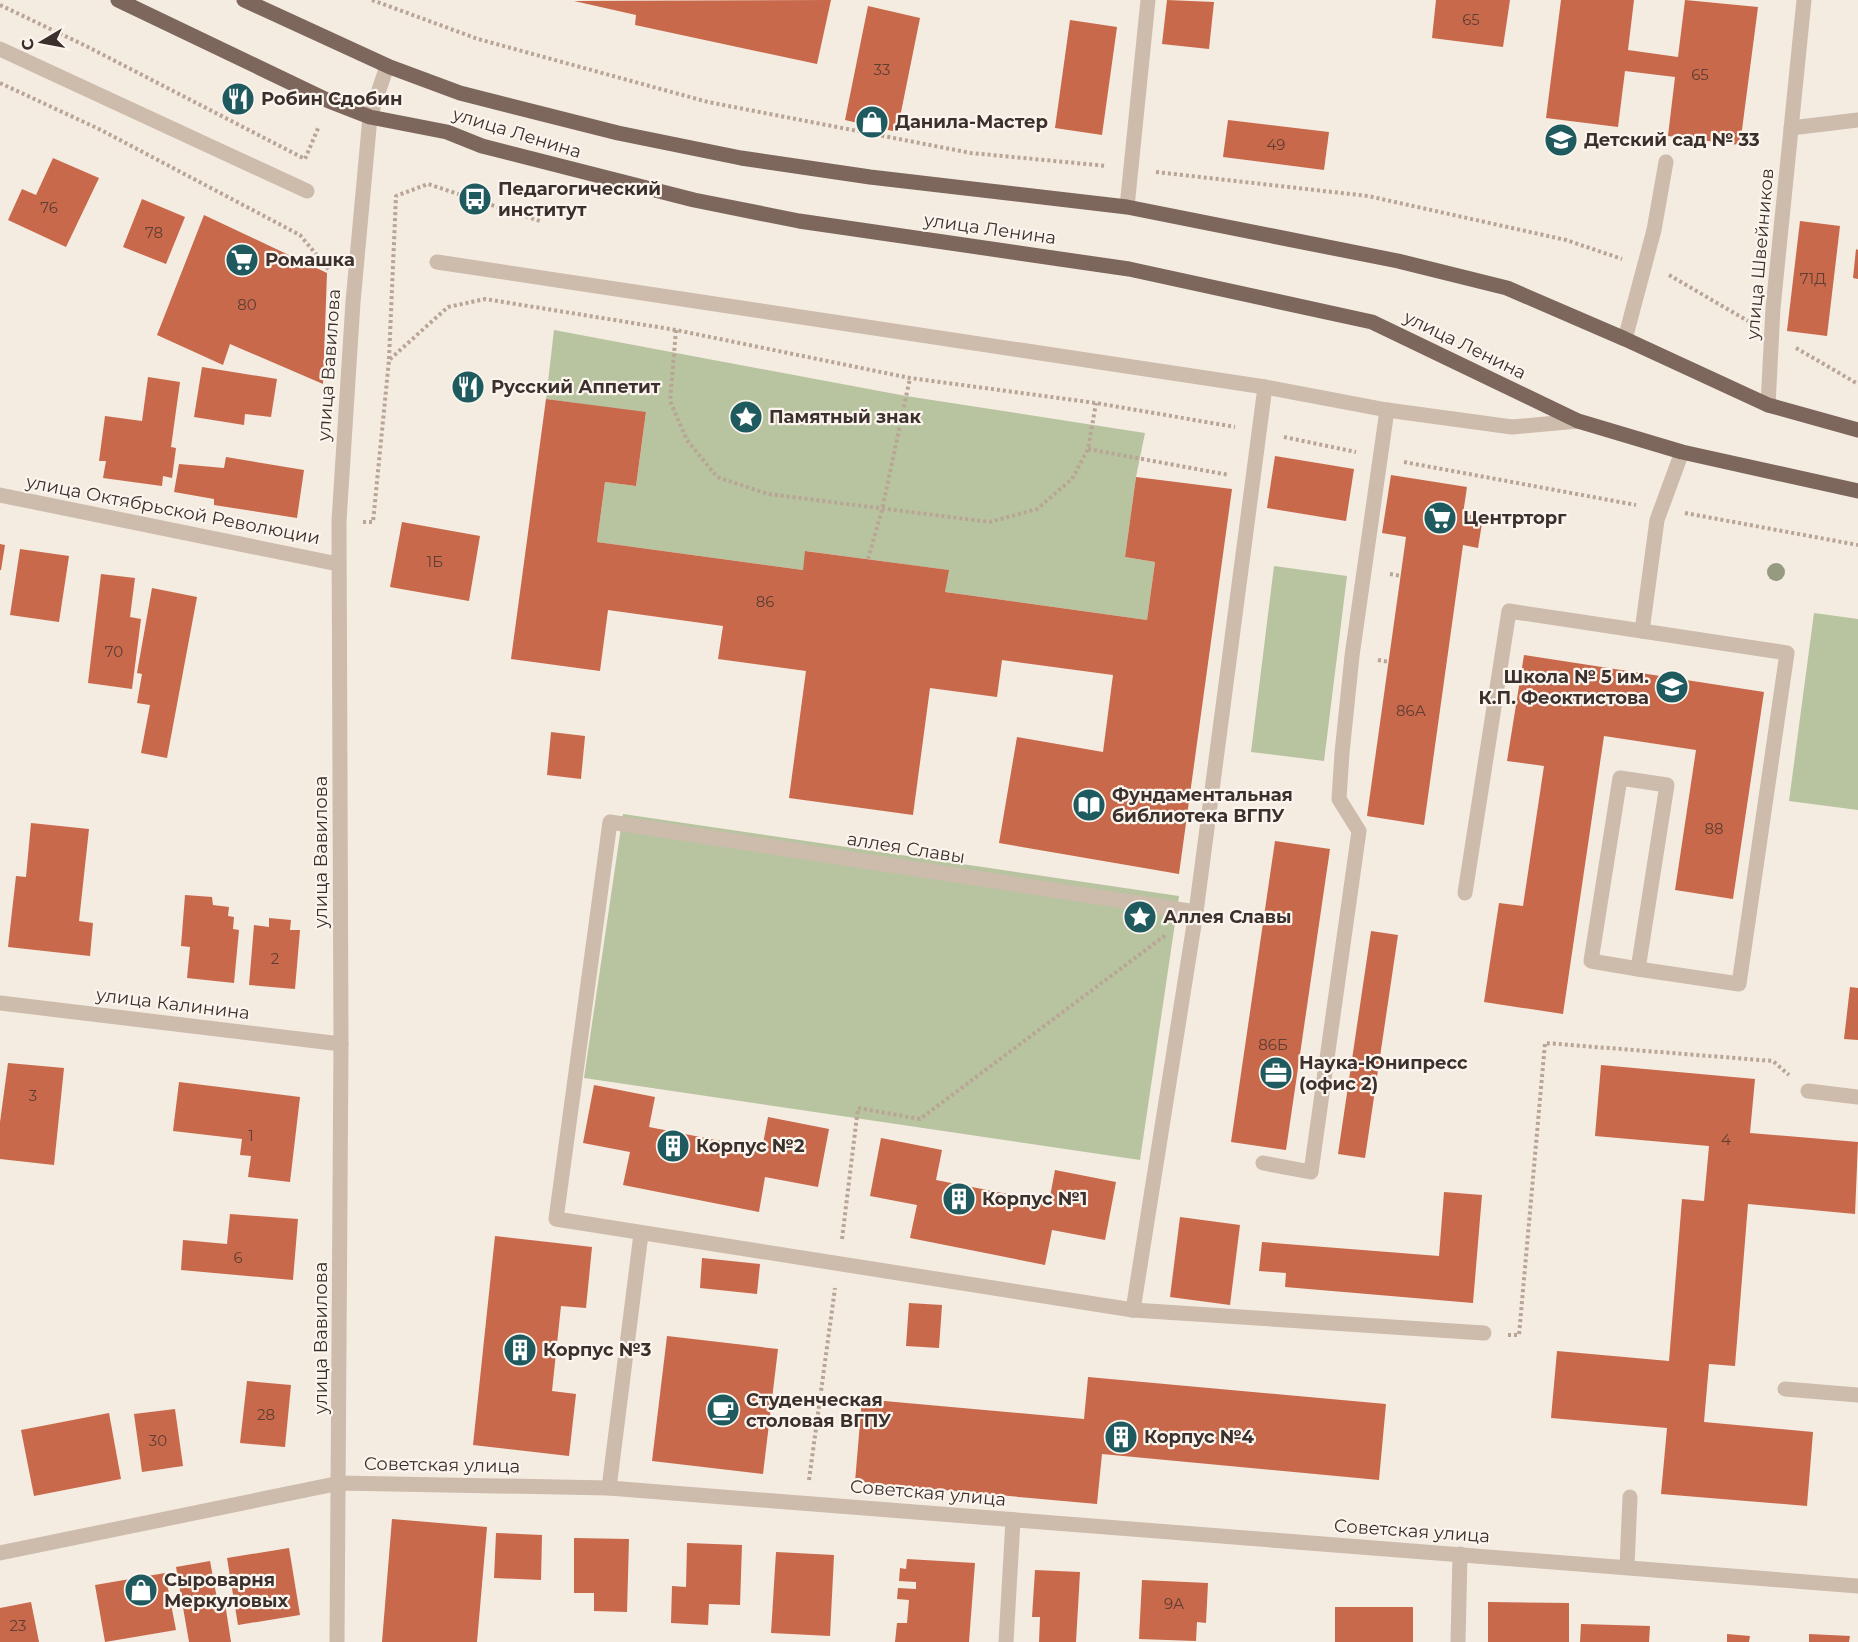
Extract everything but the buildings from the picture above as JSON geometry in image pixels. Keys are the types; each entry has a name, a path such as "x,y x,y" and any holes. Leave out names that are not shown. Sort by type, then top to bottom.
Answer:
{"main road":[{"name":"улица Ленина","path":"118,0 329,101 370,117 447,132 482,146 706,203 799,221 1129,270 1372,322 1578,421 1682,452 1858,490"},
{"name":"улица Ленина","path":"244,0 387,66 482,99 618,134 741,158 870,177 1127,207 1398,261 1507,288 1768,405 1858,430"}],"street":[{"path":"1127,207 1148,0"},
{"name":"улица Швейников","path":"1768,405 1772,335 1804,0"},
{"path":"0,49 307,190"},
{"name":"улица Вавилова","path":"337,1642 340,1483 341,1044 339,521 353,302 370,117 387,66"},
{"path":"1791,128 1858,120"},
{"path":"1625,339 1644,266 1666,162"},
{"path":"437,262 1265,387 1387,410 1512,427 1578,421"},
{"path":"1133,1310 1196,912 1265,387"},
{"path":"1263,1163 1311,1172 1359,831 1339,799 1340,776 1352,656 1382,458 1387,410"},
{"path":"1642,631 1657,520 1682,452"},
{"name":"улица Октябрьской Революции","path":"0,495 339,564"},
{"path":"1465,893 1509,611 1787,653 1739,984 1638,969 1591,961 1620,778 1667,785 1638,969"},
{"name":"аллея Славы","path":"642,1234 556,1219 610,822 1196,912"},
{"name":"улица Калинина","path":"0,1003 341,1044"},
{"path":"1808,1091 1858,1097"},
{"path":"609,1488 642,1234 1133,1310 1484,1333"},
{"path":"1785,1389 1858,1395"},
{"name":"Советская улица","path":"0,1553 340,1483 609,1488 1627,1566 1858,1586"},
{"path":"1627,1566 1630,1497"},
{"path":"1006,1642 1013,1520"},
{"path":"1458,1642 1460,1554"}],"path":[{"path":"372,0 478,39 708,102 971,153 1368,196 1566,240 1664,272 1858,384"},
{"path":"0,5 86,46 305,159 319,126"},
{"path":"0,83 101,130 300,234 330,271 331,283"},
{"path":"339,521 373,522 388,360 448,307 485,299 676,330 910,378 1096,403 1259,431 1382,458 1858,545"},
{"path":"676,330 670,401 687,440 717,477 768,494 990,522 1037,508 1072,479 1088,449 1096,403"},
{"path":"868,559 882,510 910,378"},
{"path":"1088,449 1252,479"},
{"path":"807,1502 858,1108 920,1119 1196,912"},
{"path":"1484,1333 1519,1335 1545,1043 1773,1061 1808,1091"}],"green space":[{"path":"554,330 906,396 1145,433 1136,477 1125,557 1155,562 1147,620 945,592 948,570 806,551 803,570 597,542 605,482 636,486 646,413 546,399"},
{"path":"1274,566 1347,576 1324,761 1251,752"},
{"path":"1814,613 1858,619 1858,810 1789,801"},
{"path":"623,814 1179,896 1140,1160 584,1078"}],"place":[{"name":"Робин Сдобин","path":"238,99"},
{"name":"Данила-Мастер","path":"872,122"},
{"name":"Детский сад № 33","path":"1561,140"},
{"name":"Педагогический институт","path":"475,199"},
{"name":"Ромашка","path":"242,260"},
{"name":"Русский Аппетит","path":"468,387"},
{"name":"Памятный знак","path":"746,417"},
{"name":"Центрторг","path":"1440,518"},
{"name":"Школа № 5 им. К.П. Феоктистова","path":"1672,687"},
{"name":"Фундаментальная библиотека ВГПУ","path":"1089,805"},
{"name":"Аллея Славы","path":"1140,917"},
{"name":"Наука-Юнипресс (офис 2)","path":"1276,1073"},
{"name":"Корпус №2","path":"673,1146"},
{"name":"Корпус №1","path":"959,1199"},
{"name":"Корпус №3","path":"520,1350"},
{"name":"Студенческая столовая ВГПУ","path":"723,1410"},
{"name":"Корпус №4","path":"1121,1437"},
{"name":"Сыроварня Меркуловых","path":"141,1590"}]}
